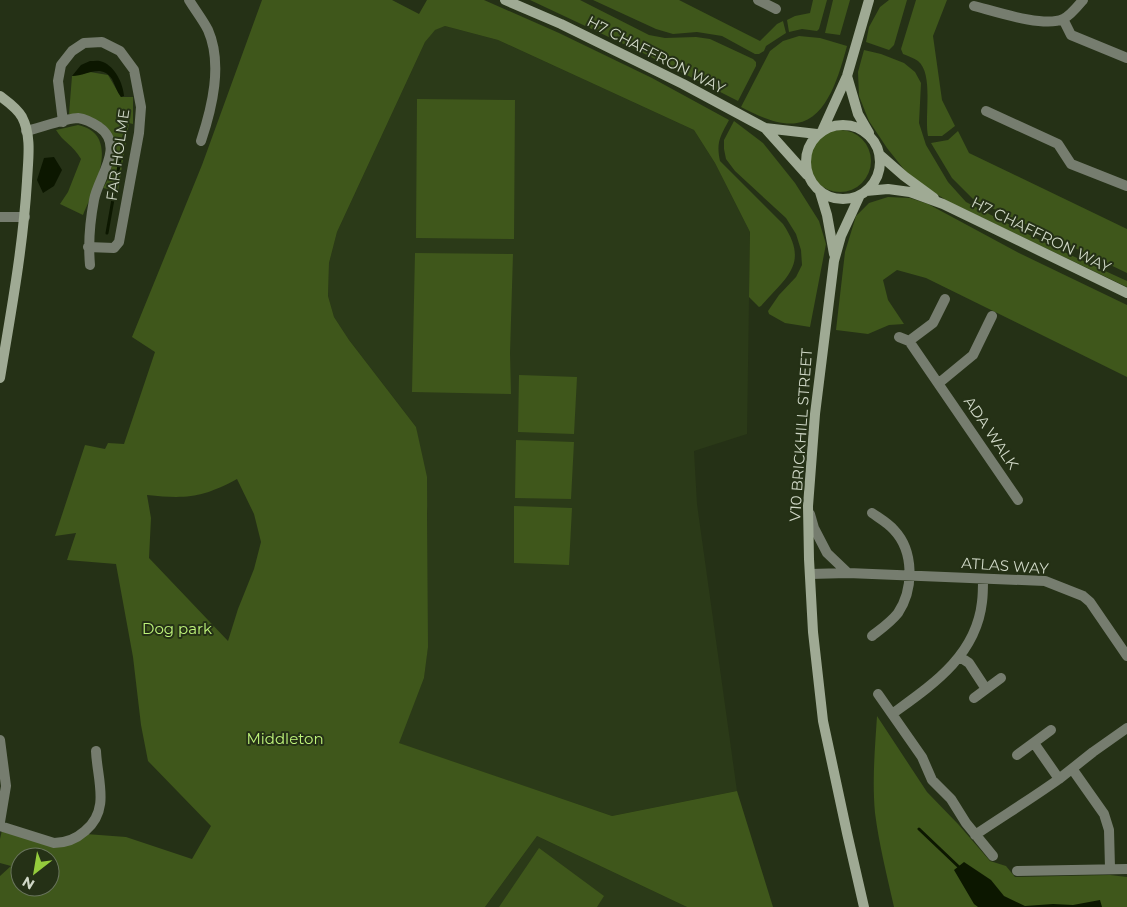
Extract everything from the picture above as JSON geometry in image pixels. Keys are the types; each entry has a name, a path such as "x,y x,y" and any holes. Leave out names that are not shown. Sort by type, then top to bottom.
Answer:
{"street":[{"path":"189,0 208,31 213,50 215,89 210,114 201,141"},
{"name":"H7 CHAFFRON WAY","path":"505,0 560,24 765,128 808,176"},
{"path":"758,0 776,9"},
{"path":"847,76 858,114 880,155 880,165 878,175 873,184 863,193 850,199 839,199 829,197 820,192 812,183 805,165 806,153 810,143 820,132 847,76 869,0"},
{"path":"992,11 995,0"},
{"path":"974,6 1045,22 1063,19 1083,0"},
{"path":"1063,19 1071,35 1127,58"},
{"name":"FAR HOLME","path":"64,122 58,81 61,65 72,51 84,43 102,42 120,51 134,70 141,107 139,133 119,242 114,248 88,247"},
{"path":"0,96 14,107 22,118 29,144 25,217 20,259 0,378"},
{"path":"986,111 1058,144 1071,164 1127,186"},
{"path":"26,131 78,118 91,121 104,130 111,145 109,162 94,198 88,247 90,264"},
{"path":"820,132 838,125 854,126 872,138"},
{"name":"H7 CHAFFRON WAY","path":"765,128 820,132"},
{"name":"H7 CHAFFRON WAY","path":"880,155 904,176 943,204"},
{"name":"H7 CHAFFRON WAY","path":"863,193 888,189 910,192 943,204 1127,293"},
{"name":"V10 BRICKHILL STREET","path":"820,192 832,238 834,261"},
{"name":"V10 BRICKHILL STREET","path":"863,193 841,236 834,261 815,414 808,510 813,632 823,720 835,782 864,907"},
{"path":"0,217 25,217"},
{"path":"899,337 909,340 933,323 945,299"},
{"path":"939,383 973,355 992,316"},
{"name":"ADA WALK","path":"909,340 1018,500"},
{"path":"808,510 814,528 827,553 848,573"},
{"path":"872,513 894,530 903,542 909,560 906,596 897,614 872,636"},
{"name":"ATLAS WAY","path":"810,574 848,573 1045,581 1083,596 1090,602 1127,656"},
{"path":"892,714 937,682 960,657 971,639 978,622 982,602 983,579"},
{"path":"960,657 969,663 986,688"},
{"path":"974,698 1001,678"},
{"path":"878,694 922,757 932,780 951,799 992,856"},
{"path":"976,835 1073,770 1093,752 1127,728"},
{"path":"1017,755 1051,730"},
{"path":"0,740 6,786 0,822"},
{"path":"1034,743 1059,779"},
{"path":"0,826 54,843 62,843 80,836 95,820 101,806 96,751"},
{"path":"1073,770 1104,814 1109,830 1110,868"},
{"path":"1017,871 1127,869"}],"shaded area":[{"path":"445,26 498,40 694,130 715,163 750,232 747,434 694,451 697,504 737,791 612,816 398,743 424,678 428,645 428,514 416,427 349,340 334,317 328,296 329,263 337,232 425,42 434,30"},
{"path":"90,61 101,61 115,72 122,86 124,96 121,97 112,79 103,72 98,71 72,76 81,65"},
{"path":"54,157 62,170 54,186 43,193 37,180 44,158"},
{"path":"537,836 687,907 485,907"},
{"path":"964,862 991,880 1004,896 1025,906 1073,905 1100,900 1102,907 978,907 974,904 954,870"}],"green space":[{"name":"Middleton","path":"262,0 392,0 419,14 427,0 484,0 559,33 652,78 729,120 723,131 718,149 720,161 783,224 791,238 794,250 792,269 779,287 759,307 749,297 750,232 715,163 694,130 498,40 445,26 435,30 425,42 337,232 329,263 328,296 334,317 349,340 416,427 427,477 428,647 424,678 399,743 612,816 737,791 773,907 687,907 537,836 485,907 0,907 0,876 10,867 10,897 60,897 60,847 10,847 10,866 0,863 2,830 44,844 86,834 126,837 192,859 211,826 148,761 141,725 133,657 116,564 67,560 76,533 55,536 85,445 105,449 108,443 124,444 155,352 132,337 202,165","holes":["237,479 254,514 261,542 254,569 228,641 149,558 151,518 147,495 193,496 214,490"]},
{"path":"530,0 580,0 649,35 665,38 696,37 710,39 753,59 756,62 756,66 738,101 647,55"},
{"path":"593,0 679,0 760,41 777,24 783,21 786,33 766,46 764,51 755,54 722,36 697,32 673,34 656,29"},
{"path":"813,0 827,0 819,29 817,31 802,29 789,32 787,20 810,13"},
{"path":"833,0 850,0 840,35 825,33"},
{"path":"889,0 907,0 894,45 889,50 866,42 869,27 880,7"},
{"path":"916,0 947,0 933,36 942,100 955,126 942,136 928,136 926,75 918,61 903,54 901,49"},
{"path":"799,36 820,38 847,46 841,68 831,92 817,113 808,120 790,124 768,119 741,107 770,51 783,41"},
{"path":"864,50 904,63 915,72 921,83 919,123 926,145 948,182 966,202 1051,246 1127,281 1127,287 949,202 910,177 869,121 859,96 858,72"},
{"path":"90,72 108,75 121,97 133,97 133,124 129,123 118,191 103,188 108,179 113,155 113,145 108,129 96,120 69,114 72,76"},
{"path":"417,99 515,100 514,239 416,238"},
{"path":"734,121 763,143 795,183 819,221 826,244 810,327 785,323 769,314 768,311 779,295 796,277 802,265 801,250 796,234 786,218 735,171 726,159 724,140"},
{"path":"78,125 88,128 97,136 101,146 102,157 100,170 83,215 60,204 68,192 81,159 56,130"},
{"path":"840,130 857,135 862,139 866,144 871,161 866,178 862,183 857,187 840,192 823,187 818,183 814,178 809,161 814,144 818,139 823,135"},
{"path":"958,131 969,153 1127,229 1127,273 973,199 952,178 931,143 948,140"},
{"path":"888,197 910,198 928,204 1019,253 1127,305 1127,377 926,278 897,270 883,280 888,300 904,324 889,325 868,334 836,330 845,252 856,216 869,203"},
{"path":"415,253 513,254 510,353 511,394 412,392"},
{"path":"519,375 577,377 574,434 518,432"},
{"path":"516,440 574,442 571,499 515,498"},
{"path":"514,506 572,508 569,565 514,563"},
{"path":"877,716 927,792 990,861 1006,866 1015,877 1110,875 1127,877 1127,907 894,907 875,813 874,776"},
{"path":"539,848 604,896 597,907 499,907"}],"waterway":[{"path":"107,233 126,126"},
{"path":"919,829 960,868"}],"park label":[{"name":"Dog park","path":"177,629"}]}
